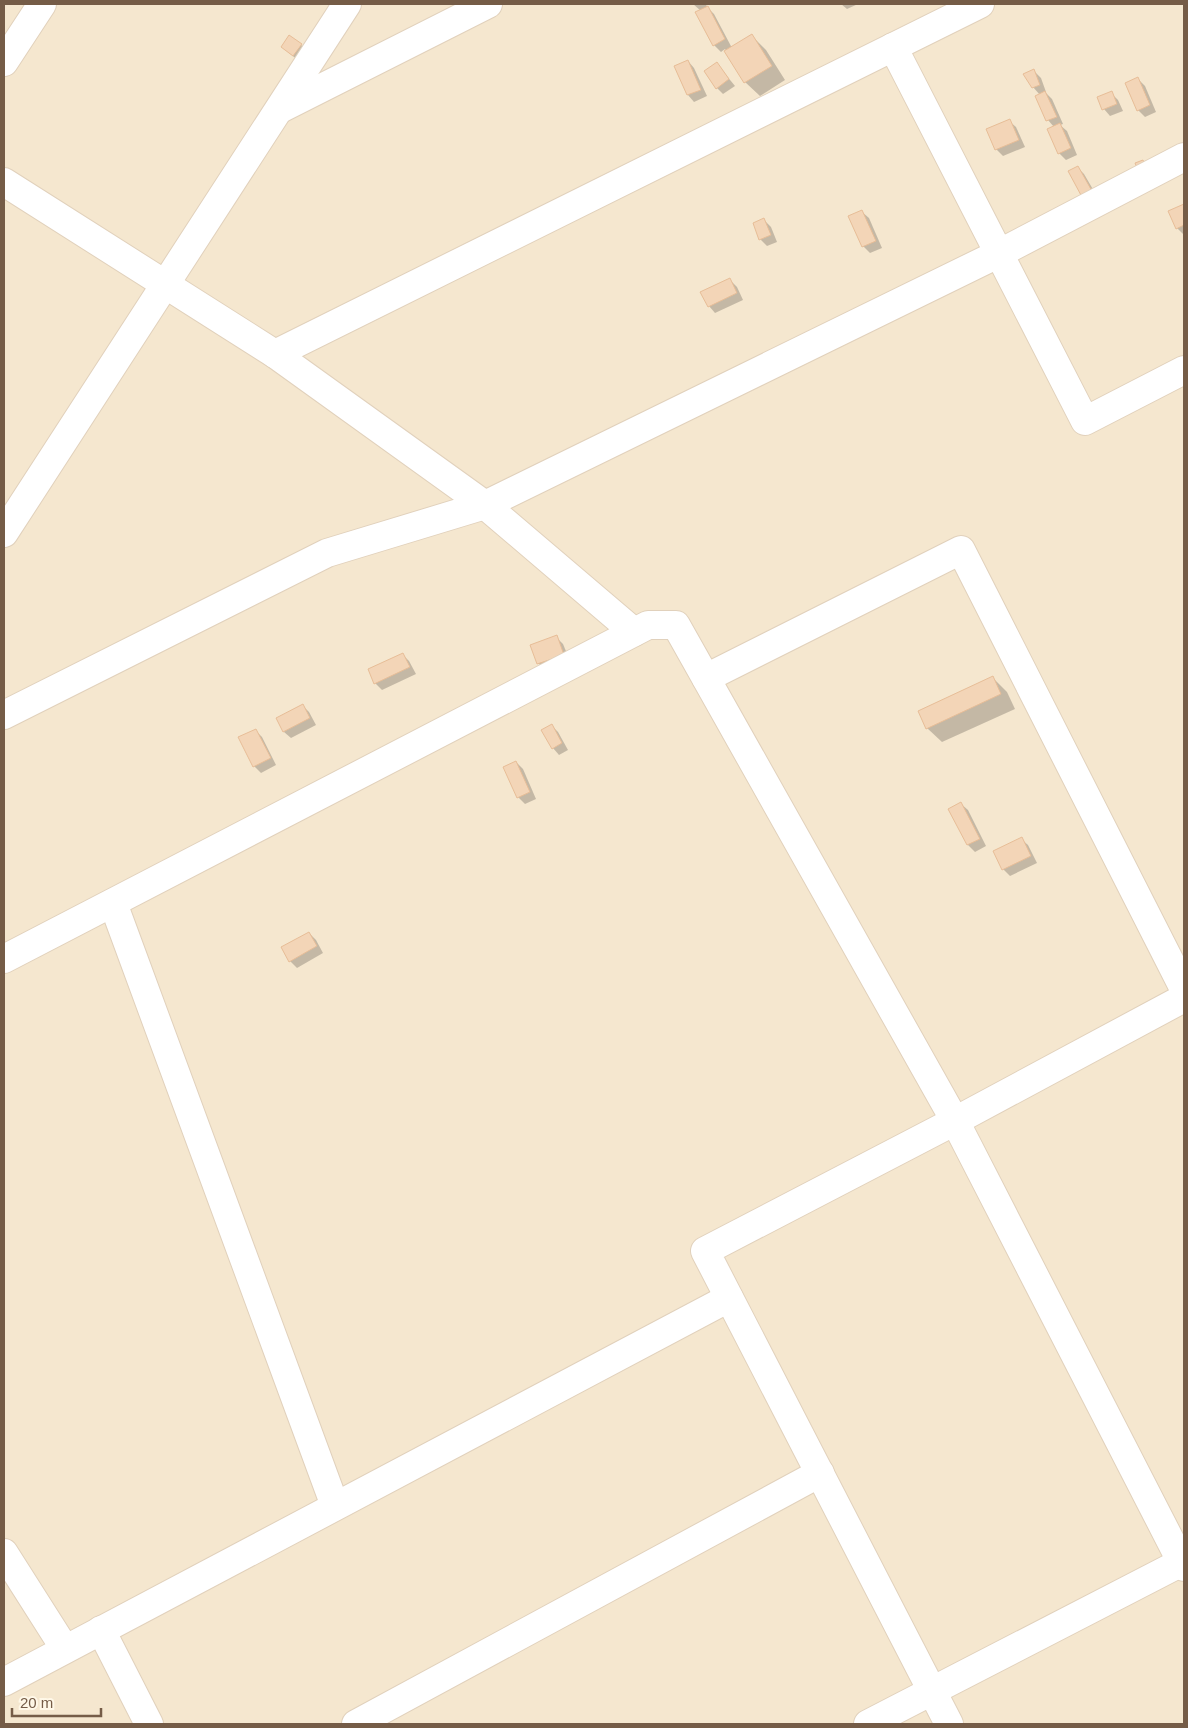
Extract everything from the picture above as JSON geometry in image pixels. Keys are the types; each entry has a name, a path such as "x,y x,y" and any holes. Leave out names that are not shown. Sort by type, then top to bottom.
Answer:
{"street":[{"path":"4,62 42,4"},
{"path":"4,533 347,4"},
{"path":"279,110 488,4"},
{"path":"275,354 980,4"},
{"path":"893,47 1085,421 1184,370"},
{"path":"4,715 326,553 484,505 1000,253 1184,157"},
{"path":"4,182 275,354 484,505 634,632"},
{"path":"706,678 961,550 1184,989"},
{"path":"4,959 648,625 676,626 955,1121 1184,1563 868,1724"},
{"path":"113,903 335,1506"},
{"path":"949,1724 705,1250 955,1121 1184,998"},
{"path":"4,1682 729,1298"},
{"path":"356,1724 820,1474"},
{"path":"4,1553 65,1649"},
{"path":"101,1630 149,1724"}],"shaded area":[{"path":"4,4 1184,4 1184,1724 4,1724"}],"building":[{"path":"708,6 725,39 713,46 695,12"},
{"path":"752,34 772,66 744,83 724,51"},
{"path":"289,35 302,44 293,56 281,47"},
{"path":"688,60 701,90 687,95 674,66"},
{"path":"717,62 729,79 716,89 704,71"},
{"path":"1034,69 1040,85 1032,88 1023,74"},
{"path":"1138,77 1150,105 1137,111 1125,83"},
{"path":"1045,91 1057,117 1046,121 1035,96"},
{"path":"1112,91 1117,104 1102,110 1097,97"},
{"path":"1010,119 1019,140 995,150 986,129"},
{"path":"1060,123 1071,148 1058,154 1047,129"},
{"path":"1143,160 1147,171 1139,173 1135,163"},
{"path":"1078,166 1092,191 1082,197 1068,171"},
{"path":"1184,204 1184,225 1176,229 1168,211"},
{"path":"862,210 876,241 862,247 848,216"},
{"path":"764,218 771,235 759,240 753,223"},
{"path":"730,278 737,293 708,307 700,292"},
{"path":"557,635 564,655 537,664 530,645"},
{"path":"403,653 410,667 374,684 368,669"},
{"path":"993,676 1001,694 926,729 918,711"},
{"path":"303,704 310,718 283,732 276,718"},
{"path":"552,724 562,743 552,749 541,730"},
{"path":"256,729 271,758 253,767 238,737"},
{"path":"516,761 530,792 517,798 503,767"},
{"path":"961,802 980,839 967,845 948,809"},
{"path":"1022,837 1031,856 1002,870 993,851"},
{"path":"309,932 317,946 289,962 281,947"}]}
